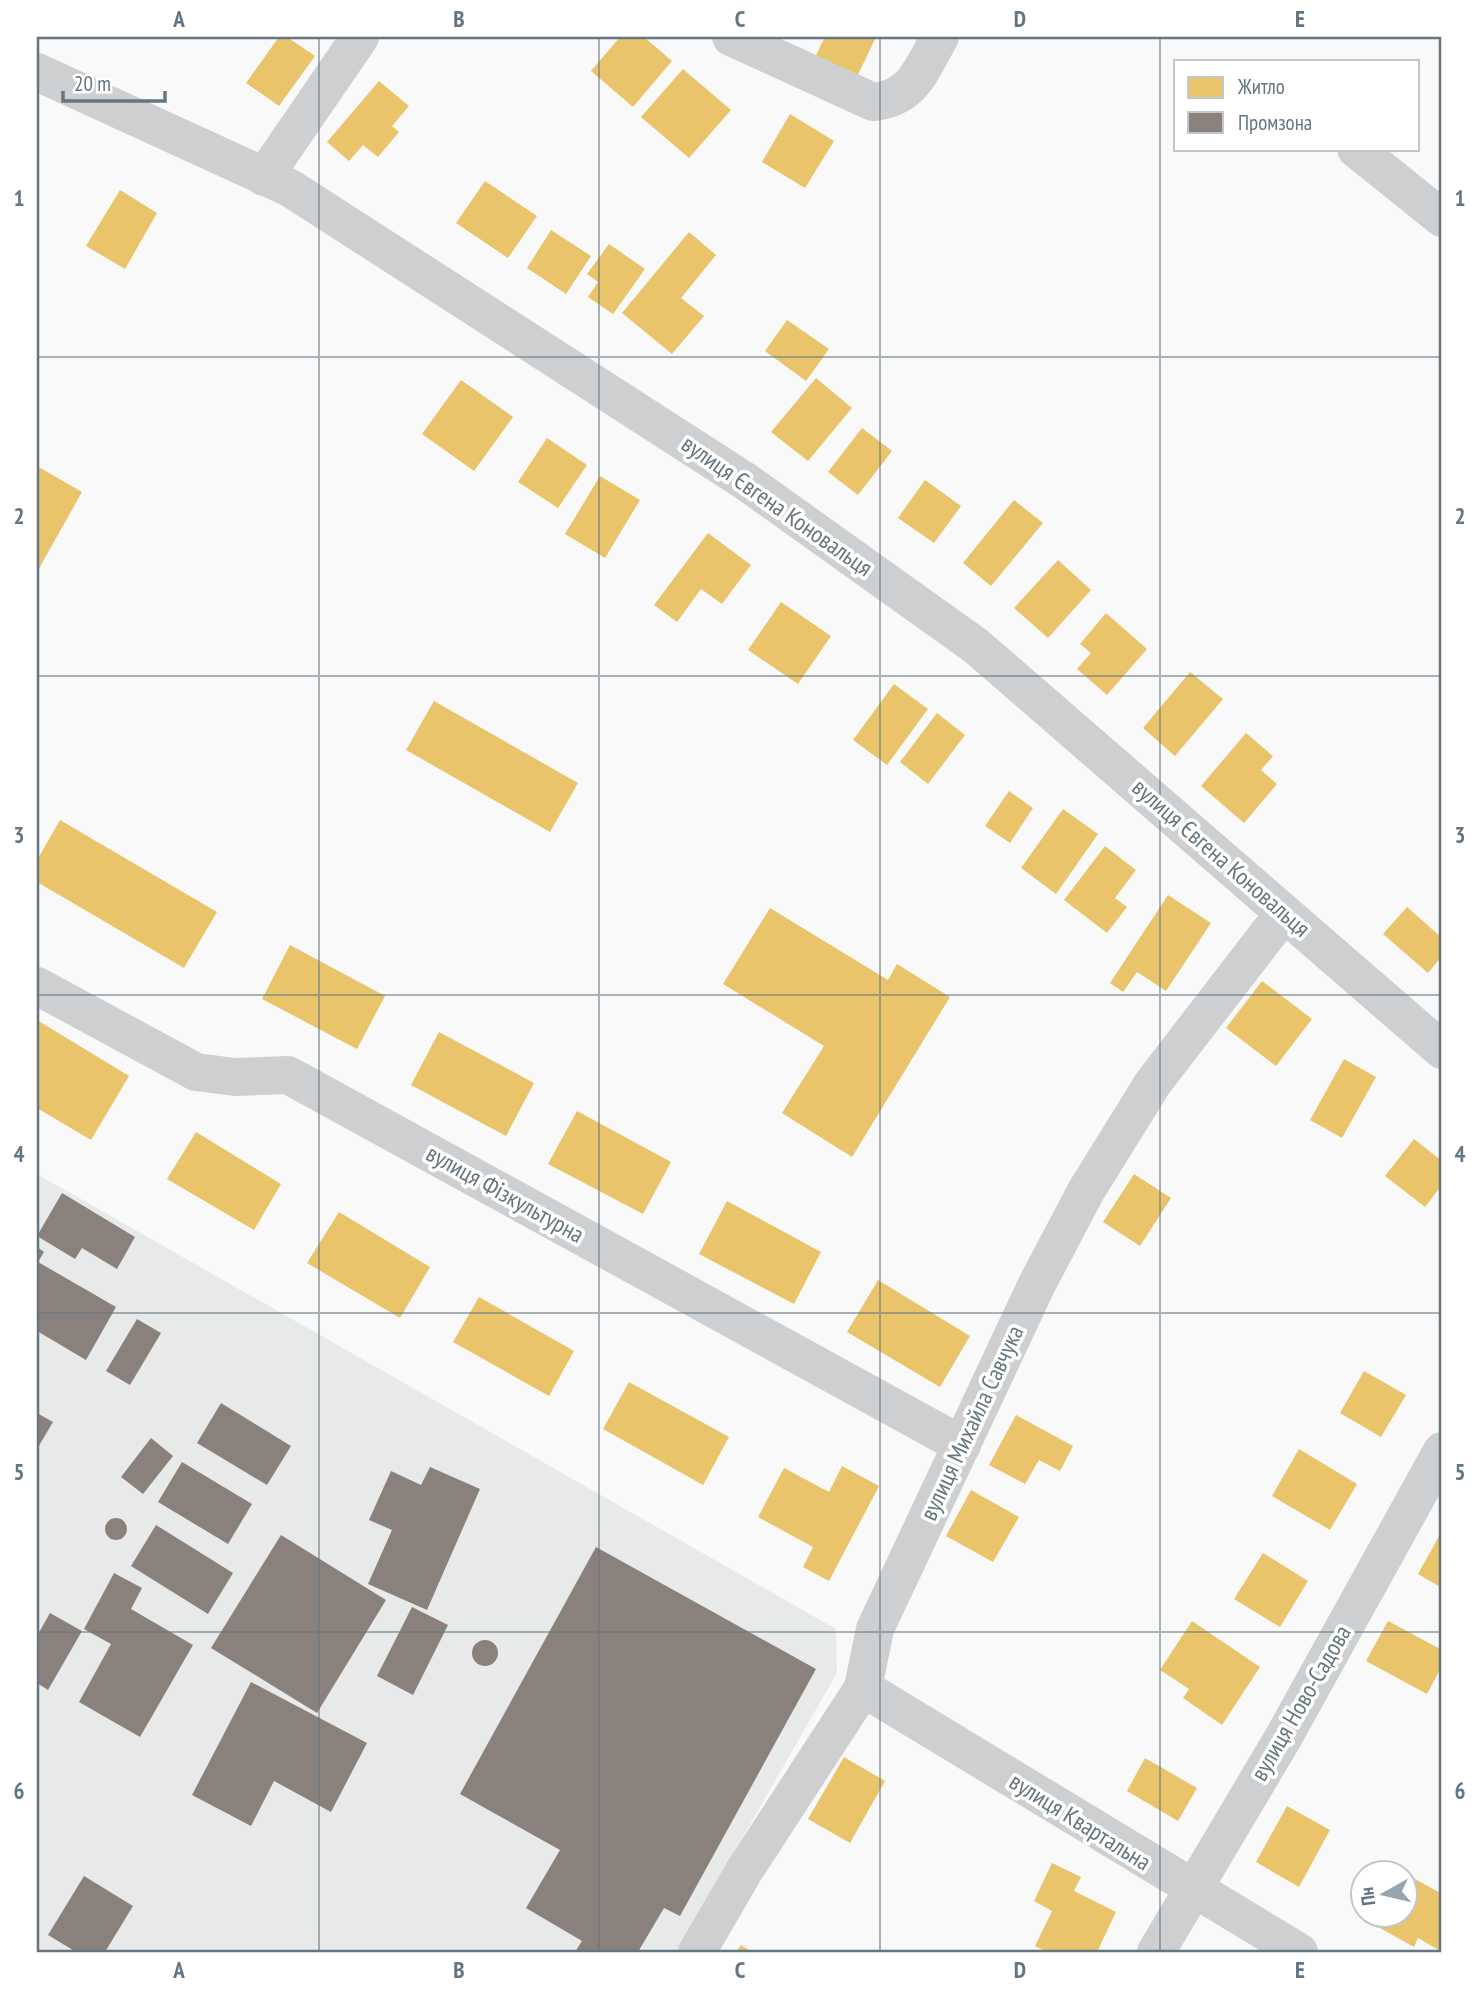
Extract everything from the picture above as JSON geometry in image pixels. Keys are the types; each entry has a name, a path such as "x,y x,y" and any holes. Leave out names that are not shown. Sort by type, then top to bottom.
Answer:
{"street":[{"path":"264,177 360,37"},
{"path":"731,37 873,102 895,100 911,85 940,37"},
{"name":"вулиця Євгена Коновальця","path":"37,72 290,188 745,481 976,646 1442,1050"},
{"path":"1357,150 1442,218"},
{"name":"вулиця Михайла Савчука","path":"697,1952 744,1871 863,1688 875,1629 1037,1284 1086,1191 1153,1083 1284,913"},
{"name":"вулиця Фізкультурна","path":"37,986 196,1072 235,1077 288,1075 961,1445"},
{"name":"вулиця Ново-Садова","path":"1156,1952 1190,1889 1283,1738 1442,1451"},
{"name":"вулиця Квартальна","path":"863,1688 1190,1889 1299,1952"}],"shaded area":[{"path":"37,1174 836,1629 837,1673 677,1952 37,1952"}],"building: Житло":[{"path":"279,37 287,37 315,56 279,106 246,83"},
{"path":"620,37 644,37 672,61 633,107 591,71"},
{"path":"825,37 876,37 853,85 811,65"},
{"path":"683,69 731,110 689,158 641,117"},
{"path":"379,81 409,106 392,126 399,132 378,157 363,145 349,161 327,142"},
{"path":"790,114 834,141 805,188 762,162"},
{"path":"485,181 537,216 508,258 456,223"},
{"path":"120,190 157,213 125,269 86,246"},
{"path":"551,230 591,256 566,294 527,268"},
{"path":"689,232 716,255 681,298 704,316 672,354 622,313"},
{"path":"609,244 645,269 613,314 588,297 598,282 587,274"},
{"path":"787,320 829,349 806,381 765,351"},
{"path":"816,378 852,408 808,461 771,432"},
{"path":"461,380 513,417 474,471 422,434"},
{"path":"862,428 892,451 858,495 828,472"},
{"path":"547,438 587,465 558,508 518,482"},
{"path":"37,466 82,492 37,572"},
{"path":"600,476 640,500 605,558 565,534"},
{"path":"925,480 961,506 934,543 898,518"},
{"path":"1014,500 1043,523 991,586 963,563"},
{"path":"708,533 751,565 722,604 701,589 677,622 654,605"},
{"path":"1058,560 1091,590 1048,638 1014,608"},
{"path":"781,602 831,636 798,684 748,650"},
{"path":"1106,613 1147,649 1107,695 1077,669 1091,653 1080,644"},
{"path":"1190,672 1223,699 1175,756 1143,728"},
{"path":"894,684 928,709 887,765 853,740"},
{"path":"434,701 578,783 550,832 406,750"},
{"path":"937,713 965,735 928,784 900,762"},
{"path":"1246,733 1273,756 1261,770 1277,784 1244,823 1201,786"},
{"path":"1009,791 1033,808 1010,843 985,826"},
{"path":"1063,809 1098,834 1056,894 1021,868"},
{"path":"60,820 217,912 184,968 37,882 37,860"},
{"path":"1105,846 1136,870 1115,898 1127,907 1107,933 1064,900"},
{"path":"1168,895 1211,923 1166,991 1137,972 1123,992 1110,983"},
{"path":"1407,907 1442,938 1442,956 1428,973 1383,934"},
{"path":"770,908 888,980 897,964 950,997 852,1157 782,1113 824,1046 723,984"},
{"path":"290,945 385,996 357,1049 262,999"},
{"path":"1262,981 1312,1019 1276,1066 1226,1028"},
{"path":"37,1020 129,1076 91,1140 37,1108"},
{"path":"439,1032 534,1083 506,1136 411,1085"},
{"path":"1344,1059 1376,1077 1342,1138 1310,1120"},
{"path":"577,1111 671,1162 643,1214 548,1164"},
{"path":"196,1132 281,1184 254,1230 167,1179"},
{"path":"1414,1139 1442,1161 1442,1185 1425,1207 1385,1176"},
{"path":"1134,1174 1171,1198 1140,1246 1103,1222"},
{"path":"727,1201 821,1252 794,1304 699,1254"},
{"path":"339,1212 430,1267 400,1318 307,1263"},
{"path":"878,1280 970,1336 940,1387 847,1332"},
{"path":"479,1297 574,1351 549,1396 453,1342"},
{"path":"1364,1371 1406,1395 1381,1437 1340,1413"},
{"path":"629,1382 729,1437 703,1485 603,1429"},
{"path":"1016,1415 1073,1446 1060,1471 1039,1460 1025,1484 989,1465"},
{"path":"1299,1449 1357,1484 1330,1530 1272,1496"},
{"path":"842,1466 879,1486 829,1581 803,1567 813,1547 758,1517 784,1468 829,1492"},
{"path":"971,1490 1019,1517 993,1562 946,1536"},
{"path":"1442,1531 1442,1588 1418,1574"},
{"path":"1263,1553 1308,1581 1280,1627 1234,1599"},
{"path":"1192,1621 1260,1667 1222,1725 1183,1698 1189,1689 1160,1670"},
{"path":"1388,1621 1442,1650 1442,1666 1427,1694 1366,1661"},
{"path":"844,1757 885,1781 850,1843 808,1819"},
{"path":"1145,1758 1197,1788 1178,1821 1127,1791"},
{"path":"1287,1806 1330,1830 1299,1887 1256,1862"},
{"path":"1052,1863 1081,1877 1074,1891 1116,1912 1097,1952 1047,1952 1035,1946 1052,1911 1034,1901"},
{"path":"1420,1882 1442,1894 1442,1952 1418,1938 1414,1947 1384,1930 1420,1930"},
{"path":"741,1945 752,1952 736,1952"}],"building: Промзона":[{"path":"62,1193 135,1237 117,1269 82,1248 75,1259 37,1236"},
{"path":"37,1247 44,1252 38,1262 116,1307 86,1360 37,1331"},
{"path":"137,1319 161,1333 130,1385 106,1371"},
{"path":"221,1403 291,1446 267,1485 197,1443"},
{"path":"37,1413 53,1422 37,1449"},
{"path":"151,1438 173,1456 143,1494 121,1477"},
{"path":"182,1462 252,1504 228,1544 158,1502"},
{"path":"430,1467 480,1489 427,1610 368,1584 392,1530 369,1520 391,1471 421,1485"},
{"path":"116,1518 124,1521 127,1529 124,1537 116,1540 108,1537 105,1529 108,1521"},
{"path":"156,1525 233,1573 208,1614 131,1566"},
{"path":"281,1535 386,1600 317,1713 211,1648"},
{"path":"596,1547 816,1669 680,1916 664,1908 638,1952 575,1952 582,1941 526,1908 560,1850 460,1794"},
{"path":"114,1573 142,1588 131,1609 193,1645 140,1737 79,1702 111,1644 84,1629"},
{"path":"412,1607 448,1625 413,1695 377,1676"},
{"path":"50,1613 82,1631 48,1690 37,1683 37,1636"},
{"path":"485,1640 494,1644 498,1653 494,1662 485,1666 476,1662 472,1653 476,1644"},
{"path":"251,1682 367,1743 331,1812 274,1781 251,1826 192,1795"},
{"path":"84,1876 133,1906 105,1952 76,1952 48,1935"}]}
